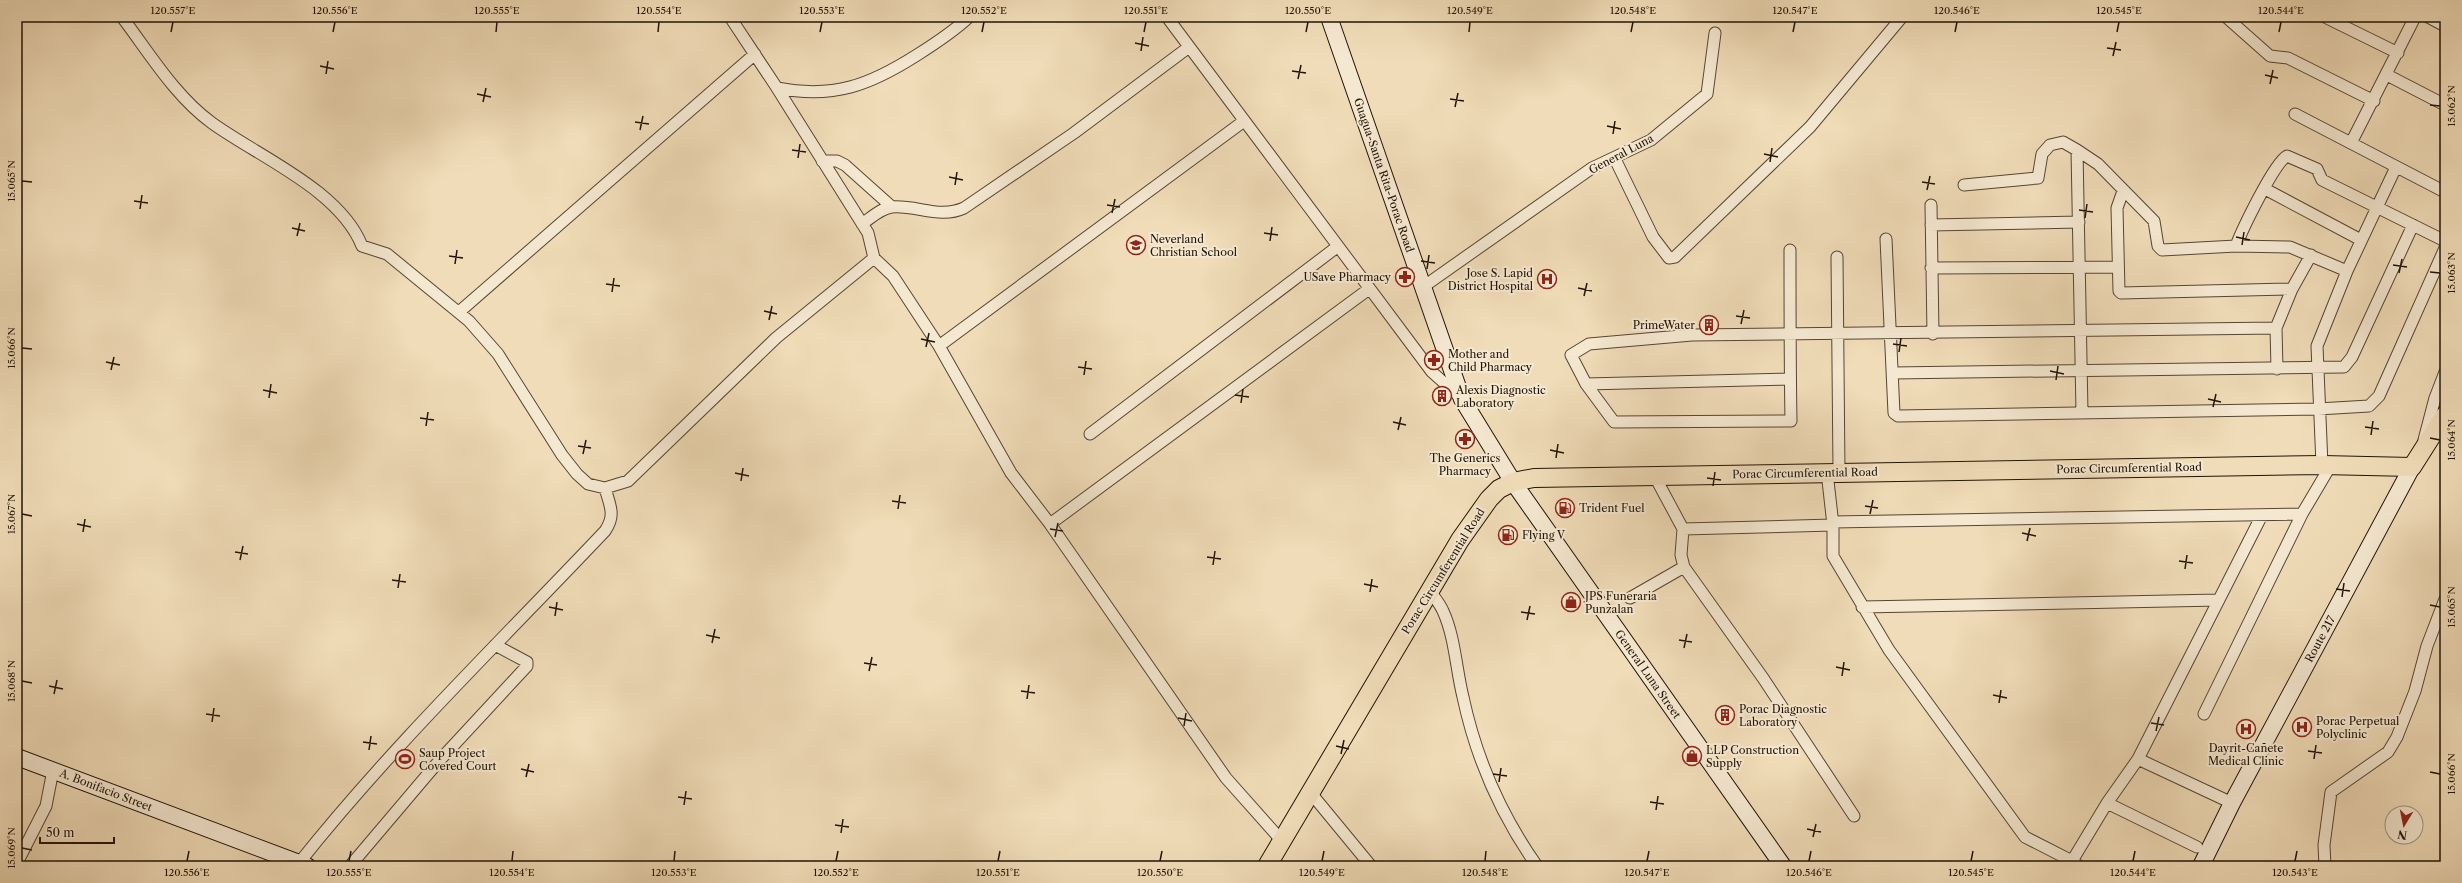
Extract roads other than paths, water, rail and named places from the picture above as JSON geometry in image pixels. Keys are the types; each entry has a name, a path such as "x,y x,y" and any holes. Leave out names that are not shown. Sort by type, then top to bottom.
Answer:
{"main road":[{"name":"Guagua-Santa Rita-Porac Road","path":"1329,17 1462,399 1513,482"},
{"name":"Route 217","path":"2201,866 2232,803 2412,467 2422,449 2445,415"},
{"name":"Porac Circumferential Road","path":"1267,866 1460,540 1489,499 1499,489 1513,482 1534,478 1833,472 2326,465 2412,467"},
{"name":"General Luna Street","path":"1513,482 1783,866"},
{"name":"A. Bonifacio Street","path":"17,757 303,865"}],"street":[{"path":"122,17 182,97 212,123 331,202 356,231 362,246 387,254 459,312 498,354 541,423 577,474 588,484 605,488 628,481 776,338 874,258"},
{"path":"730,17 777,88 868,233 874,258 893,276 939,346 1011,473 1050,524 1226,778 1282,841"},
{"path":"777,88 817,93 843,90 862,84 903,64 949,36 969,17"},
{"path":"1167,17 1337,247 1432,372 1462,399"},
{"path":"1615,159 1653,237 1669,258 1675,258 1810,127 1902,17"},
{"path":"2226,17 2270,56 2288,58 2374,101"},
{"path":"2325,17 2398,53"},
{"path":"2351,143 2374,101 2415,17"},
{"path":"2428,17 2445,26"},
{"name":"General Luna","path":"1423,287 1592,168 1615,159 1651,140 1707,94 1715,33"},
{"path":"862,224 878,212 892,207 943,213 954,212 964,208 1074,133 1189,47"},
{"path":"459,312 755,54"},
{"path":"2387,75 2445,105"},
{"path":"2295,114 2445,192"},
{"path":"939,346 1244,121"},
{"path":"1964,185 2038,178 2042,154 2050,145 2063,142 2098,164 2123,192 2154,221 2158,246 2162,250 2236,246 2290,248 2311,255 2347,271"},
{"path":"2077,150 2082,412"},
{"path":"2236,246 2242,231 2283,158 2289,156 2317,169 2322,180 2445,241"},
{"path":"822,161 837,162 845,165 892,207"},
{"path":"2204,714 2326,465 2318,409 2316,346 2347,271 2396,167"},
{"path":"2265,189 2361,240"},
{"path":"2123,192 2117,208 2119,291 2122,294 2292,289"},
{"path":"1931,205 1933,334"},
{"path":"1931,225 2079,222"},
{"path":"1893,373 2344,367 2349,362 2412,225"},
{"path":"1886,239 1892,334 1894,413 1897,416 2364,407 2376,400 2445,248"},
{"path":"1090,434 1337,247"},
{"path":"1790,250 1790,334 1790,379 1791,421 1614,422 1586,384 1571,355 1589,344 1692,335 1790,334 1933,334 2276,328"},
{"path":"2276,369 2276,328 2292,289 2311,255"},
{"path":"1837,256 1838,334 1833,472 1833,556 1862,607 1894,656 2025,837 2075,863 2107,803 2138,760 2262,515"},
{"path":"1931,268 2118,266"},
{"path":"1050,524 1369,289"},
{"path":"2422,449 2434,398 2445,372"},
{"path":"1586,384 1790,379"},
{"path":"1654,475 1683,529 1681,555 1684,567 1763,678 1854,816"},
{"path":"303,865 335,818 410,732 495,645 611,521 612,512 605,488"},
{"path":"1683,529 1833,524 2302,514"},
{"path":"1630,598 1684,567"},
{"path":"1430,591 1443,610 1448,623 1462,697 1484,770 1518,841 1536,866"},
{"path":"2325,866 2324,845 2330,792 2388,752 2397,737 2415,691 2427,646 2445,599"},
{"path":"1862,607 2219,600"},
{"path":"350,866 439,761 528,666 527,662 495,645"},
{"path":"2138,760 2232,803"},
{"path":"17,863 46,806 53,770"},
{"path":"1310,792 1371,866"},
{"path":"2107,803 2198,847"}],"place":[{"name":"Neverland Christian School","path":"1136,245"},
{"name":"USave Pharmacy","path":"1405,277"},
{"name":"Jose S. Lapid District Hospital","path":"1547,279"},
{"name":"PrimeWater","path":"1709,325"},
{"name":"Mother and Child Pharmacy","path":"1434,360"},
{"name":"Alexis Diagnostic Laboratory","path":"1442,396"},
{"name":"The Generics Pharmacy","path":"1465,439"},
{"name":"Trident Fuel","path":"1565,508"},
{"name":"Flying V","path":"1508,535"},
{"name":"JPS Funeraria Punzalan","path":"1571,602"},
{"name":"Porac Diagnostic Laboratory","path":"1725,715"},
{"name":"Porac Perpetual Polyclinic","path":"2302,727"},
{"name":"Dayrit-Cañete Medical Clinic","path":"2246,729"},
{"name":"LLP Construction Supply","path":"1692,756"},
{"name":"Saup Project Covered Court","path":"405,759"}]}
